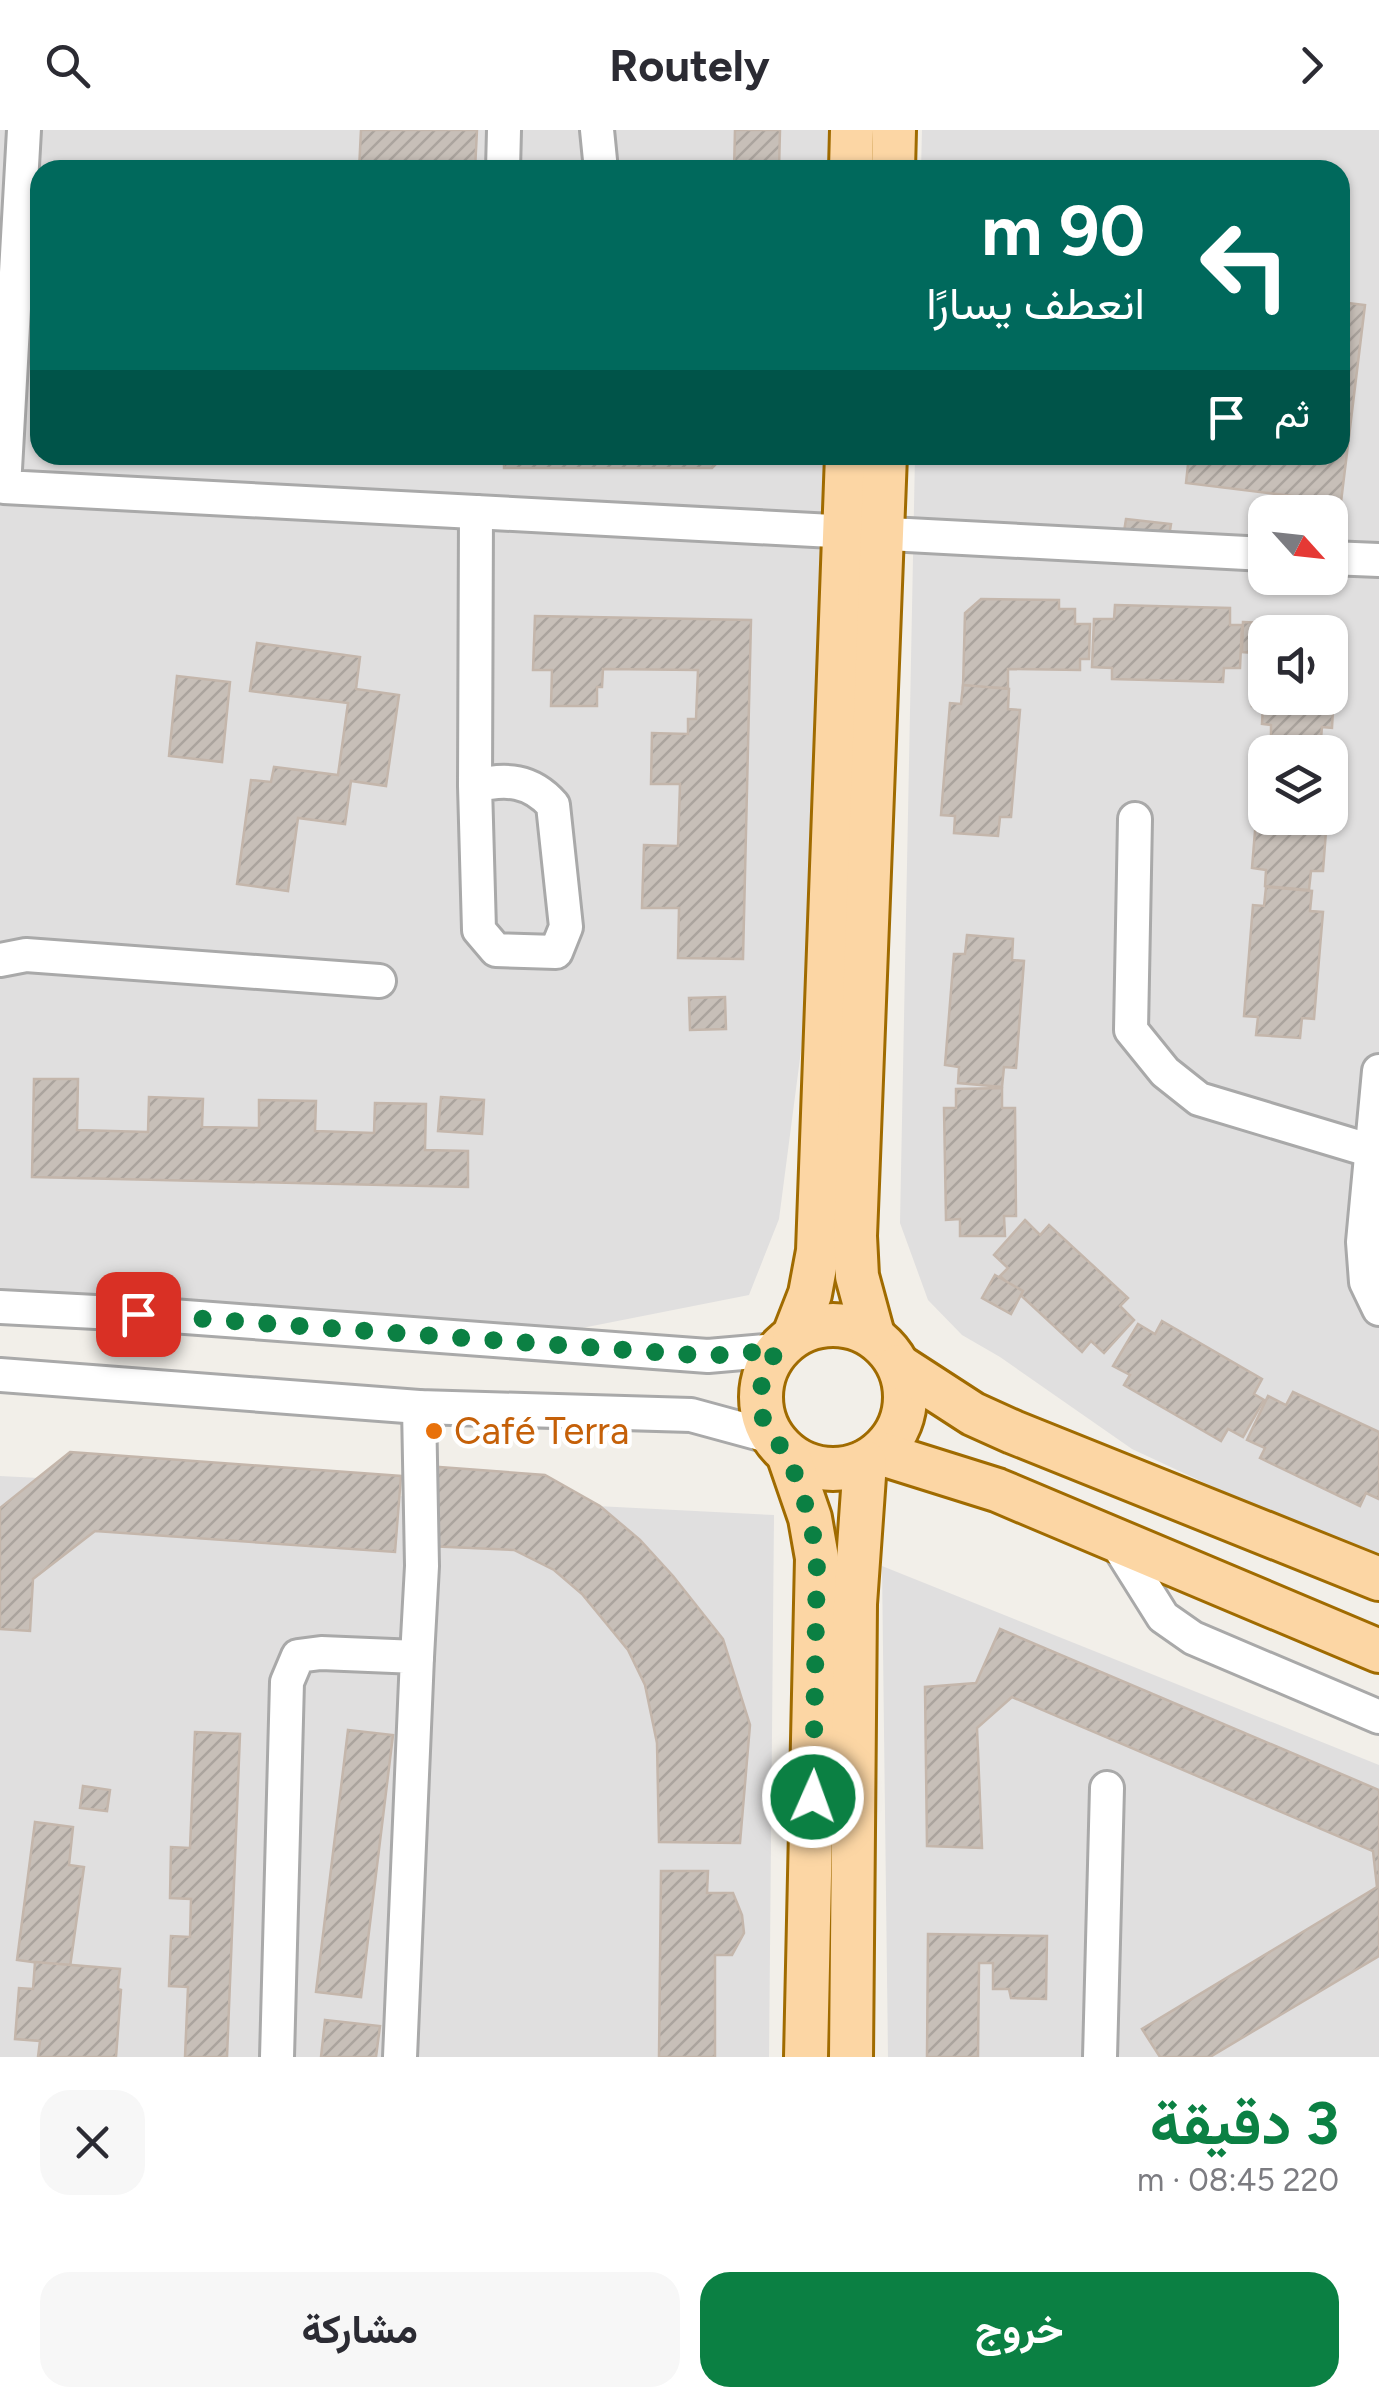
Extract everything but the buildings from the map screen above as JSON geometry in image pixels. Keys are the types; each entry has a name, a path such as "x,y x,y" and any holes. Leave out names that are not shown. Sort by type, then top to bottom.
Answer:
{"main road":[{"path":"851,160 852,130"},
{"path":"893,160 894,130"},
{"path":"780,1446 812,1467 839,1470 872,1457 895,1435 904,1413 905,1389 857,1276 865,532 849,465"},
{"path":"806,2057 817,1558 810,1518 780,1446 762,1416 760,1393 765,1370 786,1342 810,1294 818,1251 865,532 883,465"},
{"path":"786,1342 813,1326 854,1327 935,1392 1013,1432 1379,1578"},
{"path":"872,1457 996,1490 1379,1651"},
{"path":"851,2057 856,1585 872,1457"}],"street":[{"path":"24,130 2,488 1248,553"},
{"path":"503,160 504,130"},
{"path":"598,130 600,160"},
{"path":"475,786 500,780 540,790 553,805 566,927 556,952 496,950 479,930 475,786 476,512"},
{"path":"1348,559 1379,560"},
{"path":"1136,819 1130,1030 1165,1072 1199,1099 1372,1150"},
{"path":"0,960 26,955 379,981"},
{"path":"1379,1071 1364,1242 1366,1282 1379,1308"},
{"path":"0,1307 708,1356 786,1342"},
{"path":"0,1375 418,1406 690,1415 718,1420 780,1446"},
{"path":"400,2057 422,1566 418,1406"},
{"path":"1114,1540 1163,1617 1193,1638 1379,1717"},
{"path":"277,2057 287,1682 298,1656 321,1653 417,1657"},
{"path":"1100,2057 1107,1788"}],"shaded area":[{"path":"0,130 845,130 844,160 30,160 30,465 839,465 833,806 779,1219 749,1295 577,1329 0,1298"},
{"path":"922,130 1379,130 1379,1564 1132,1449 962,1335 928,1300 900,1223 915,465 1350,465 1350,160 921,160"},
{"path":"0,1476 774,1515 769,2057 0,2057"},
{"path":"882,1566 1379,1765 1379,2057 888,2057"}],"place":[{"name":"Café Terra","path":"434,1431"}],"route":[{"path":"138,1314 708,1356 777,1350 765,1370 760,1393 762,1416 772,1437 788,1454 810,1518 817,1558 813,1797"}]}
